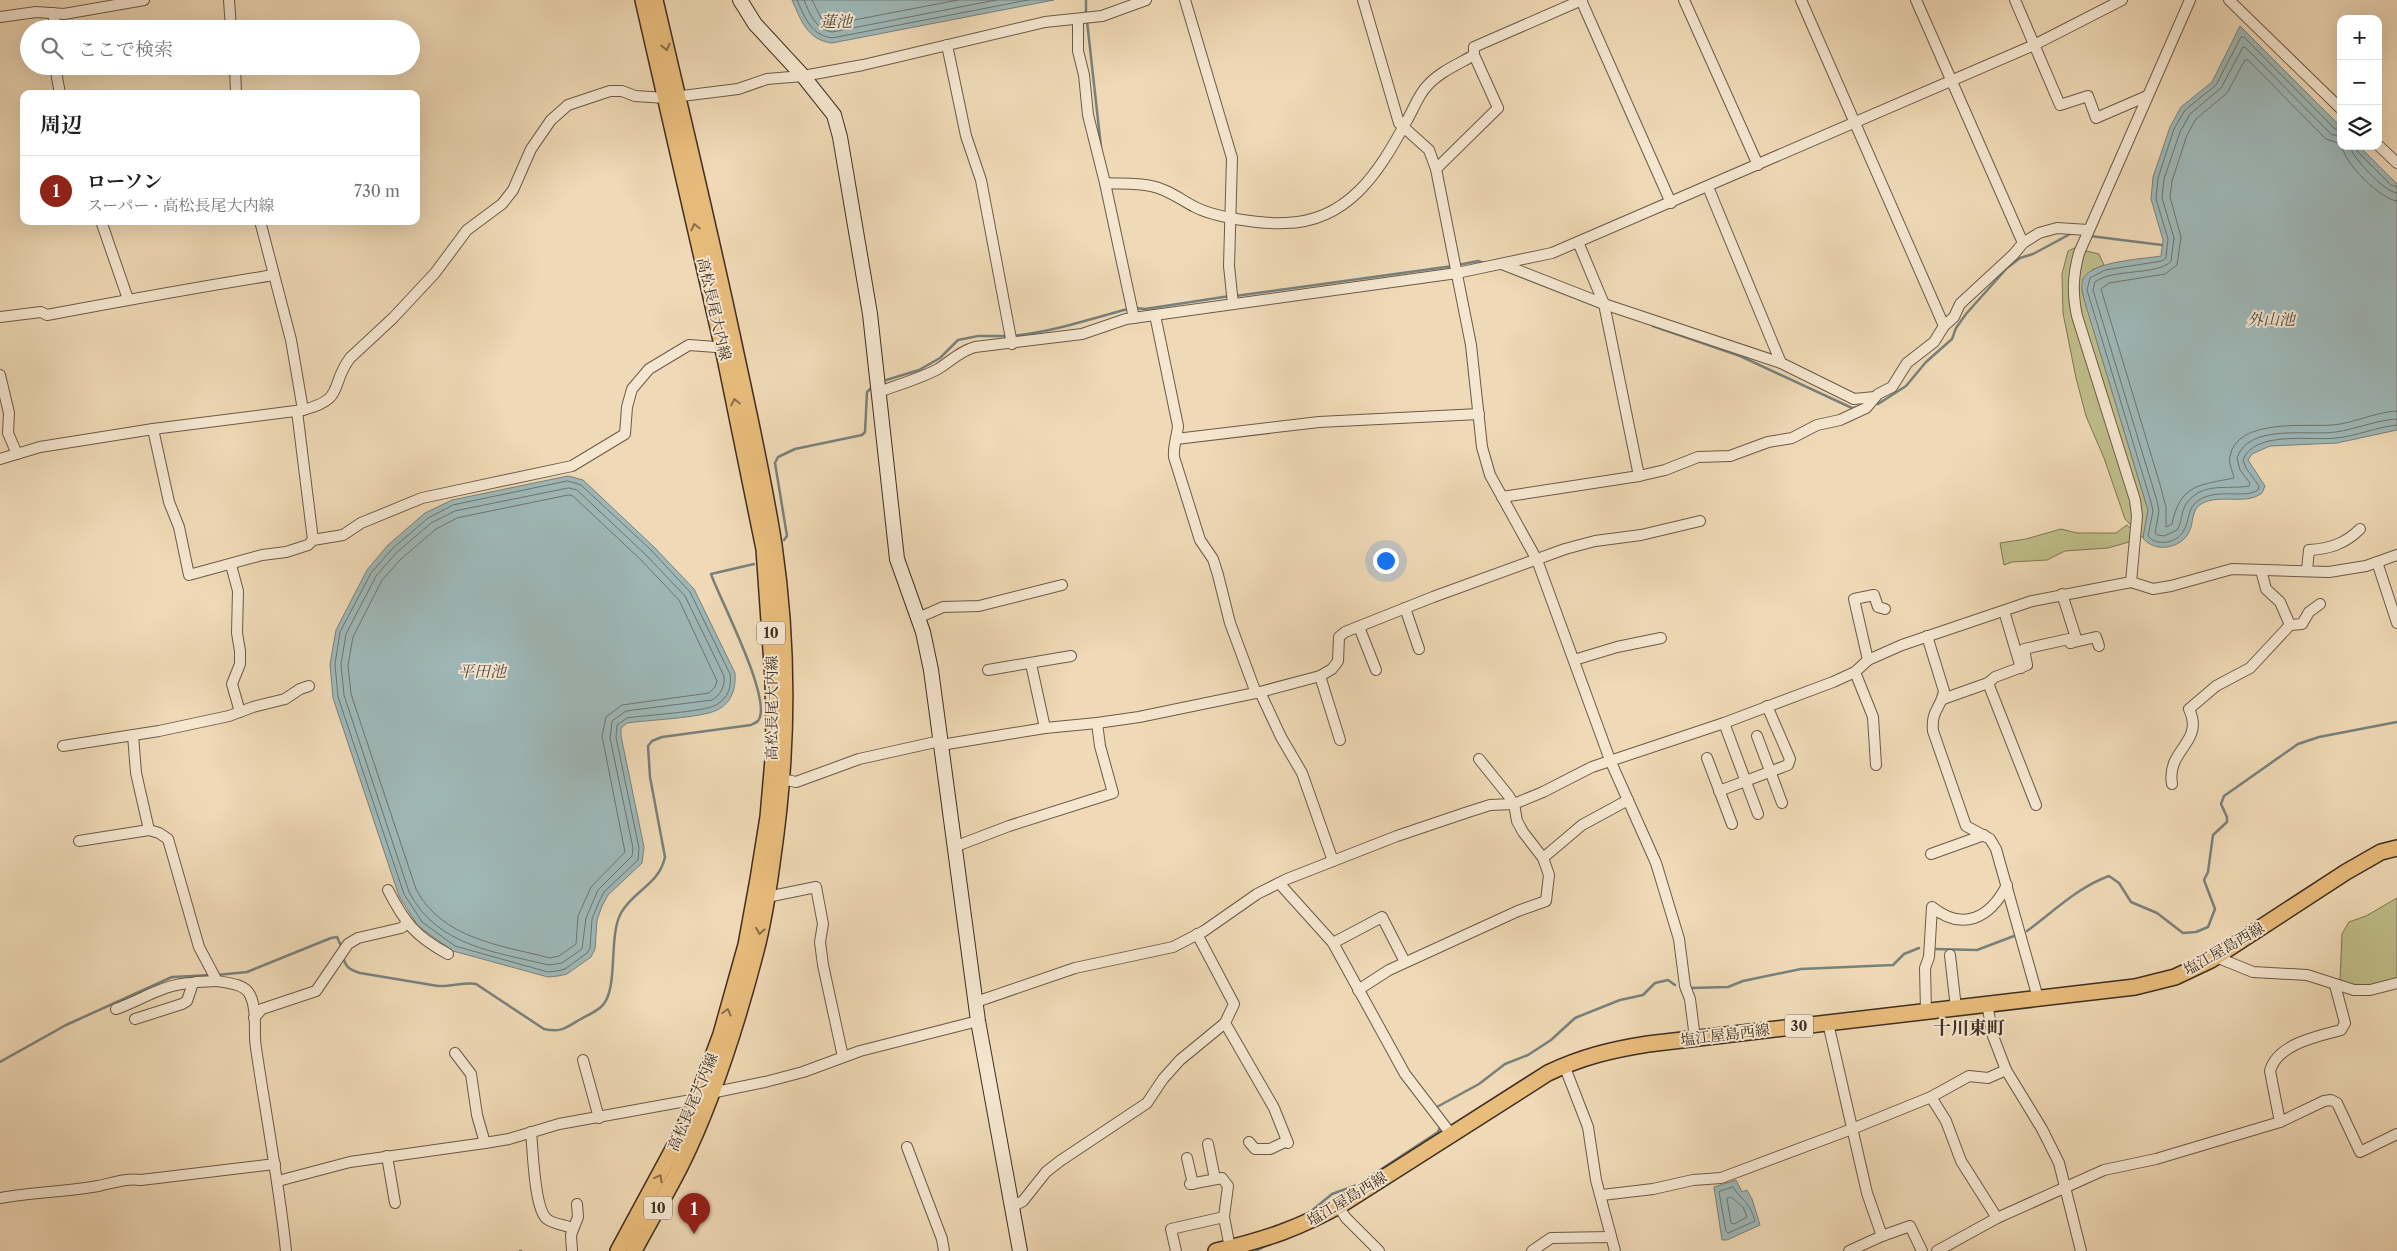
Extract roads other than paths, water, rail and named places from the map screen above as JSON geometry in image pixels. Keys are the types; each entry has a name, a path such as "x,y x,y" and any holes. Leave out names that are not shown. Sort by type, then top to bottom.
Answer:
{"main road":[{"name":"高松長尾大内線","path":"634,1251 681,1165 711,1093 731,1038 757,948 767,897 782,779 784,747 784,678 780,604 774,547 736,356 671,97 643,0"},
{"name":"高松長尾大内線","path":"618,1251 667,1162 697,1099 721,1034 746,945 768,817 774,748 773,679 764,549 727,348 671,97 655,0"},
{"name":"塩江屋島西線","path":"1233,1249 1287,1232 1338,1206 1548,1073 1577,1059 1610,1050 1695,1038 2135,987 2175,976 2216,957 2346,872 2381,852 2397,848"}],"street":[{"path":"0,17 36,12 64,14 144,0"},
{"path":"229,0 230,20"},
{"path":"740,0 754,24 803,76 834,115 840,136 870,314 897,559 918,618 931,670 978,1021 1020,1251"},
{"path":"0,459 40,446 300,410 324,404 330,399 350,358 386,325 435,273 467,230 502,204 513,190 531,149 544,129 560,111 568,106 610,92 622,91 635,96 671,97 738,89 767,80 803,76 863,65 1045,22 1084,19 1146,0"},
{"path":"1186,0 1232,158 1229,266 1233,304"},
{"path":"1363,0 1399,123 1403,129 1429,150 1436,168 1471,345 1482,447 1490,474 1537,560 1610,760 1656,863 1680,938 1685,986 1690,999 1695,1038"},
{"path":"1436,168 1498,108 1474,54 1474,47 1582,0 1672,203"},
{"path":"1684,0 1758,166"},
{"path":"1801,0 1944,326"},
{"path":"1916,0 2023,243"},
{"path":"2014,0 2060,105 2088,96 2096,118 2147,96"},
{"path":"2131,582 2137,516 2135,500 2076,316 2072,294 2075,267 2088,230 2190,0"},
{"path":"2229,0 2337,105"},
{"path":"878,392 921,377 939,368 962,351 976,347 1082,334 1134,318 1457,273 1552,253 1758,166 2034,45 2118,1"},
{"path":"53,13 54,20"},
{"path":"1084,19 1078,51 1084,75 1088,116 1108,183 1134,318"},
{"path":"947,46 966,136 981,180 1012,344"},
{"path":"1108,183 1152,186 1169,192 1197,208 1230,217 1284,223 1303,221 1325,215 1341,208 1370,178 1389,153 1427,86 1449,68 1474,54"},
{"path":"57,75 59,90"},
{"path":"235,75 236,90"},
{"path":"2382,149 2397,164"},
{"path":"1708,187 1780,363"},
{"path":"102,225 128,299"},
{"path":"261,225 291,340 313,540"},
{"path":"1502,497 1639,476 1665,470 1698,457 1730,456 1768,442 1792,438 1817,425 1840,420 1866,408 1875,397 1892,387 1907,363 1934,342 1944,326 1954,317 1960,304 2014,254 2023,243 2040,233 2057,228 2088,230"},
{"path":"1578,242 1604,304 1639,476"},
{"path":"1502,264 1604,304 1780,363 1854,399 1875,397"},
{"path":"0,317 41,312 47,315 128,299 274,275"},
{"path":"1155,315 1178,426 1173,446 1174,457 1200,540 1213,559 1230,623 1258,693 1281,738 1302,773 1333,861"},
{"path":"153,429 169,502 179,527 189,575 262,555 286,552 308,545 313,540 343,535 361,523 422,498 579,464 625,434 627,407 632,389 649,369 689,346 727,348"},
{"path":"0,375 9,413 8,433 17,454"},
{"path":"1176,439 1318,422 1479,414"},
{"path":"782,779 796,782 860,758 940,743 1045,728 1097,723 1258,693 1320,676 1332,670 1338,661 1339,637 1405,608 1595,540 1641,535 1700,521"},
{"path":"2307,570 2309,550 2329,548 2346,541 2360,529"},
{"path":"976,1002 1075,968 1173,947 1197,934 1257,894 1333,861 1397,836 1483,807 1514,804 1544,792 1592,767 1724,723 1833,682 1855,672 1868,660 1927,636 2032,601 2131,582 2153,589 2171,586 2232,569 2329,572 2377,562 2397,555"},
{"path":"2377,562 2397,623"},
{"path":"231,565 238,590 237,633 240,651 240,664 232,684 240,712"},
{"path":"2261,570 2266,590 2280,602 2290,625"},
{"path":"918,618 943,607 979,606 1062,586"},
{"path":"2062,594 2071,643"},
{"path":"1868,660 1854,599 1874,595 1878,607 1885,609"},
{"path":"2172,784 2171,776 2174,764 2182,746 2192,736 2195,722 2189,709 2216,686 2250,668 2290,625 2302,624 2309,612 2320,604"},
{"path":"1405,608 1419,649"},
{"path":"2004,611 2021,668"},
{"path":"1359,627 1376,670"},
{"path":"1927,636 1943,683 1942,699 1932,719 1933,732 1966,826 1990,839 1996,849 2038,998"},
{"path":"2071,643 2096,637 2099,646"},
{"path":"1574,660 1617,647 1661,638"},
{"path":"1942,699 1988,683 1995,677 2027,665 2024,649 2069,639 2071,643"},
{"path":"988,670 1071,656"},
{"path":"1031,664 1045,728"},
{"path":"1855,672 1873,717 1876,765"},
{"path":"1320,676 1340,740"},
{"path":"1988,683 2036,804"},
{"path":"63,746 133,736 197,723 285,699 300,689 309,686"},
{"path":"1719,790 1788,765 1790,759 1767,706"},
{"path":"954,846 1009,826 1113,793 1100,746 1097,723"},
{"path":"1724,723 1758,814"},
{"path":"133,736 136,773 149,830"},
{"path":"1757,736 1782,803"},
{"path":"1707,758 1732,824"},
{"path":"1358,990 1405,962 1518,911 1546,901 1548,875 1543,858 1517,821 1514,804 1479,759"},
{"path":"1543,858 1582,824 1628,800"},
{"path":"80,841 149,830 159,833 168,839 199,947 215,978"},
{"path":"1931,854 1984,835"},
{"path":"1279,883 1333,943 1405,1074 1451,1134"},
{"path":"1926,1011 1924,968 1929,958 1932,907 1945,917 1958,920 1973,918 1987,911 2002,896 2007,885"},
{"path":"767,897 816,887 823,924 820,942 823,965 844,1057"},
{"path":"388,890 407,924 424,941 448,954"},
{"path":"1333,943 1382,917 1405,962"},
{"path":"254,1018 262,1008 316,990 348,944 358,938 401,928 407,924"},
{"path":"1012,1207 1023,1201 1046,1172 1060,1161 1147,1103 1163,1079 1180,1060 1225,1023 1234,1004 1197,934"},
{"path":"1950,954 1956,1008"},
{"path":"2216,957 2253,972 2307,974 2354,990 2370,990 2397,983"},
{"path":"116,1009 180,983 193,983 215,978 243,988 250,994 254,1007 255,1045 278,1181 286,1251"},
{"path":"131,1004 136,1022 187,1001 193,983"},
{"path":"2280,1122 2270,1071 2272,1066 2292,1045 2341,1030 2345,1023 2336,985"},
{"path":"1987,1004 1993,1036 2006,1070 2052,1147 2066,1186 2081,1251"},
{"path":"278,1181 350,1162 485,1143 558,1124 697,1099 711,1093 766,1082 902,1039 978,1021"},
{"path":"1225,1023 1274,1108 1287,1142 1270,1149 1255,1149 1249,1142"},
{"path":"1828,1023 1867,1194 1882,1236"},
{"path":"455,1053 471,1074 477,1115 485,1143"},
{"path":"583,1060 599,1118"},
{"path":"1564,1065 1588,1126 1596,1180 1602,1195 1616,1251"},
{"path":"1602,1195 1654,1189 1693,1180 1721,1178 1931,1097 1969,1076 1988,1078 2006,1070"},
{"path":"1931,1097 1946,1121 1961,1161 1998,1218"},
{"path":"1937,1251 1998,1218 2104,1170 2156,1159 2280,1122 2331,1100 2336,1103 2360,1152 2397,1134"},
{"path":"532,1132 539,1202 543,1215 548,1220 572,1228"},
{"path":"1208,1144 1215,1179"},
{"path":"907,1147 942,1239 944,1251"},
{"path":"387,1156 395,1203"},
{"path":"1186,1158 1192,1184 1222,1178 1228,1186 1224,1216 1233,1249"},
{"path":"0,1198 28,1192 98,1186 129,1178 141,1180 275,1164"},
{"path":"572,1251 570,1235 578,1217 577,1204"},
{"path":"1338,1206 1346,1218 1379,1251"},
{"path":"1176,1251 1171,1229 1224,1216"},
{"path":"1849,1251 1910,1226 1922,1251"},
{"path":"1532,1251 1551,1238 1611,1237"}],"water":[{"name":"蓮池","path":"792,0 1054,0 832,43 816,38 806,28"},
{"name":"外山池","path":"2240,26 2337,123 2337,150 2363,150 2397,184 2397,430 2337,443 2270,446 2252,454 2248,460 2265,486 2262,493 2248,499 2216,499 2201,504 2194,513 2191,528 2185,538 2174,545 2160,547 2148,543 2143,538 2148,510 2086,306 2082,282 2088,273 2096,268 2119,262 2161,256 2163,240 2151,199 2153,177 2170,127 2181,107 2212,82"},
{"name":"平田池","path":"568,476 583,480 654,547 694,589 735,673 735,679 730,699 717,710 687,717 627,723 621,728 621,736 644,847 642,863 608,895 602,906 597,920 595,949 591,957 567,974 548,977 453,951 418,926 399,896 333,698 330,664 336,630 367,570 388,545 425,513 452,500"},
{"path":"1736,1180 1742,1192 1747,1190 1752,1199 1760,1225 1727,1240 1722,1240 1714,1187"}],"waterway":[{"path":"1086,0 1086,16"},
{"path":"1087,21 1101,147"},
{"path":"1878,404 1906,386 1926,362 1952,339 1956,328 1966,314 2007,268 2020,258 2033,254 2072,233"},
{"path":"2090,236 2162,245"},
{"path":"1458,265 1478,261 1484,263"},
{"path":"1235,296 1453,266"},
{"path":"1499,268 1601,308"},
{"path":"1134,308 1145,309 1230,296"},
{"path":"1012,336 1056,328 1128,309"},
{"path":"1653,326 1740,356 1852,408 1858,407"},
{"path":"883,381 919,370 940,358 958,340 978,336 1007,336"},
{"path":"784,540 787,536 775,463 778,457 795,449 862,435 865,432 867,392 873,386"},
{"path":"343,956 348,968 360,973 438,986 476,984 544,1029 559,1030 602,1006 610,988 615,935 621,913 626,905 652,881 662,867 665,857 650,777 648,746 652,741 662,737 751,725 758,721 761,710 759,693 744,649 711,574 754,564"},
{"path":"2027,931 2076,893 2109,876 2119,883 2131,902 2157,913 2183,933 2196,932 2208,927 2215,909 2204,880 2208,872 2213,835 2227,822 2227,817 2221,804 2224,796 2298,744 2319,737 2397,722"},
{"path":"1934,949 1977,950 2014,936"},
{"path":"217,975 247,972 331,938 337,937 342,948"},
{"path":"1690,988 1728,987 1743,981 1801,969 1893,965 1904,954 1919,948"},
{"path":"0,1062 66,1025 172,977 211,975"},
{"path":"1435,1108 1479,1084 1505,1064 1528,1055 1551,1040 1575,1018 1620,1000 1643,995 1655,983 1668,980 1675,985"},
{"path":"1309,1213 1332,1194 1357,1185 1438,1132 1440,1127"},
{"path":"1256,1251 1265,1246"}],"place":[{"name":"ローソン","path":"694,1234"}],"district":[{"name":"十川東町","path":"1969,1028"}]}
